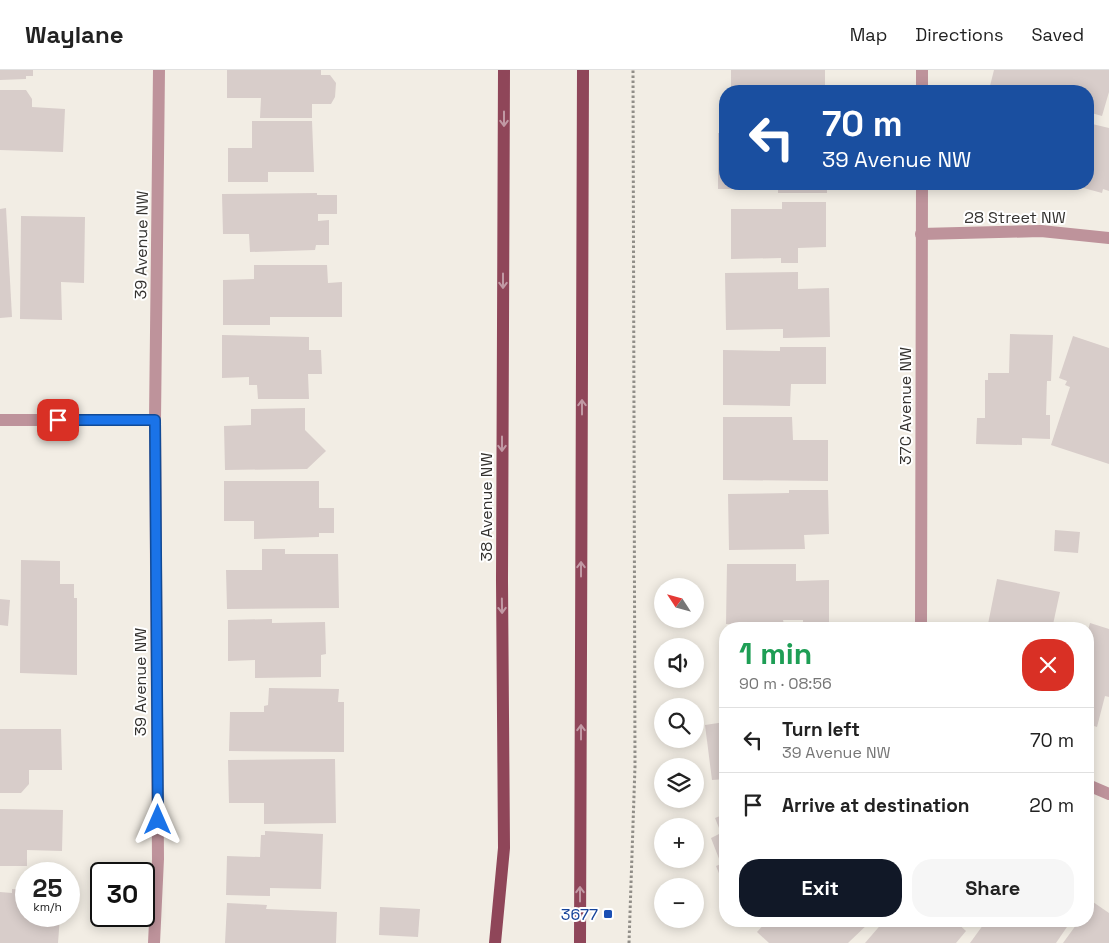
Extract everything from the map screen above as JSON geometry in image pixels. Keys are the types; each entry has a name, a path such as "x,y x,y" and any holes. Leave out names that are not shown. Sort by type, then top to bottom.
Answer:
{"main road":[{"name":"38 Avenue NW","path":"495,943 504,848 502,571 504,70"},
{"path":"580,943 582,70"}],"street":[{"name":"39 Avenue NW","path":"154,943 158,859 155,420 159,70"},
{"path":"922,70 922,85"},
{"name":"37C Avenue NW","path":"921,622 922,190"},
{"name":"28 Street NW","path":"921,234 1041,231 1109,238"},
{"path":"0,420 155,420"},
{"path":"1094,788 1109,794"}],"path":[{"path":"630,943 634,766 633,70"}],"building":[{"path":"0,70 33,70 33,76 26,76 26,79 0,80"},
{"path":"227,70 321,70 321,75 330,75 336,83 335,97 331,104 312,104 312,118 260,118 261,98 227,98"},
{"path":"731,70 825,70 825,85 731,85"},
{"path":"994,70 1109,70 1109,92 1102,116 1094,114 1094,85 990,85"},
{"path":"0,90 26,90 32,99 32,107 65,109 63,152 0,150"},
{"path":"252,121 312,121 314,172 268,172 268,182 228,182 228,148 252,148"},
{"path":"1094,124 1109,128 1109,191 1103,189 1102,193 1091,190 1094,190"},
{"path":"718,133 719,133 719,189"},
{"path":"778,190 827,190 827,193 778,193"},
{"path":"317,193 317,195 337,195 337,214 318,214 318,221 329,220 329,245 316,245 315,250 250,252 249,234 223,234 222,194"},
{"path":"782,202 826,202 826,247 798,248 798,263 781,263 781,258 731,259 731,209 782,209"},
{"path":"6,208 12,317 0,318 0,209"},
{"path":"21,216 85,217 84,283 61,282 62,320 20,319"},
{"path":"254,265 327,265 328,283 342,282 342,317 270,317 270,325 223,325 223,280 254,279"},
{"path":"798,272 798,289 829,288 830,337 783,338 783,329 726,330 725,273"},
{"path":"1010,334 1053,335 1051,381 1047,381 1046,415 1050,415 1050,439 1022,438 1022,445 976,444 977,418 985,418 985,380 988,380 988,373 1009,373"},
{"path":"222,335 309,337 309,350 321,350 322,374 308,374 309,399 258,399 257,385 249,385 249,377 222,378"},
{"path":"1073,336 1109,348 1109,464 1051,445 1070,387 1065,385 1067,381 1059,378"},
{"path":"780,347 826,347 826,384 791,384 790,406 723,405 723,350 780,351"},
{"path":"305,408 305,430 326,451 307,469 225,470 224,426 251,425 251,409"},
{"path":"723,417 792,417 793,440 828,440 828,481 723,480"},
{"path":"224,481 319,481 319,508 334,508 334,533 319,533 319,537 254,539 254,521 224,521"},
{"path":"789,490 828,490 829,534 804,535 805,549 729,550 728,494 789,493"},
{"path":"1055,530 1080,532 1078,553 1054,551"},
{"path":"262,549 285,549 285,554 338,554 339,608 227,609 226,570 262,570"},
{"path":"21,560 60,561 60,584 74,584 74,598 77,598 77,675 20,673"},
{"path":"727,564 796,564 796,581 829,580 829,622 783,620 784,622 726,622"},
{"path":"997,579 1060,592 1054,622 988,622"},
{"path":"0,599 10,600 8,626 0,625"},
{"path":"272,619 272,623 325,622 326,654 321,655 321,677 255,678 255,660 228,661 228,620"},
{"path":"1094,624 1109,629 1109,697 1105,696 1097,727 1094,726"},
{"path":"269,688 339,689 338,702 344,702 344,752 229,751 230,712 264,712 264,706 268,705"},
{"path":"719,723 719,779 712,780 705,725"},
{"path":"0,729 61,729 62,770 29,770 29,784 21,793 0,793"},
{"path":"335,759 336,823 264,824 264,803 229,803 228,760"},
{"path":"0,809 63,810 62,851 27,850 27,862 15,862 15,866 0,866"},
{"path":"719,816 719,828 715,818"},
{"path":"265,831 323,834 321,889 270,888 270,896 226,895 227,856 260,857 261,835 265,835"},
{"path":"719,834 719,859 711,838"},
{"path":"12,889 15,889 15,927 59,927 58,943 0,943 0,892 12,893"},
{"path":"227,903 267,905 266,909 337,912 336,943 225,943"},
{"path":"1094,903 1109,913 1109,943 1063,943 1075,927 1094,927"},
{"path":"380,907 420,909 418,937 379,935"},
{"path":"762,927 865,927 848,943 769,943 757,932"},
{"path":"879,927 962,927 966,931 956,943 865,943"},
{"path":"982,927 1067,927 1056,943 970,943"}],"place":[{"name":"3677","path":"608,914"}],"route":[{"path":"58,420 155,420 158,820"}]}
